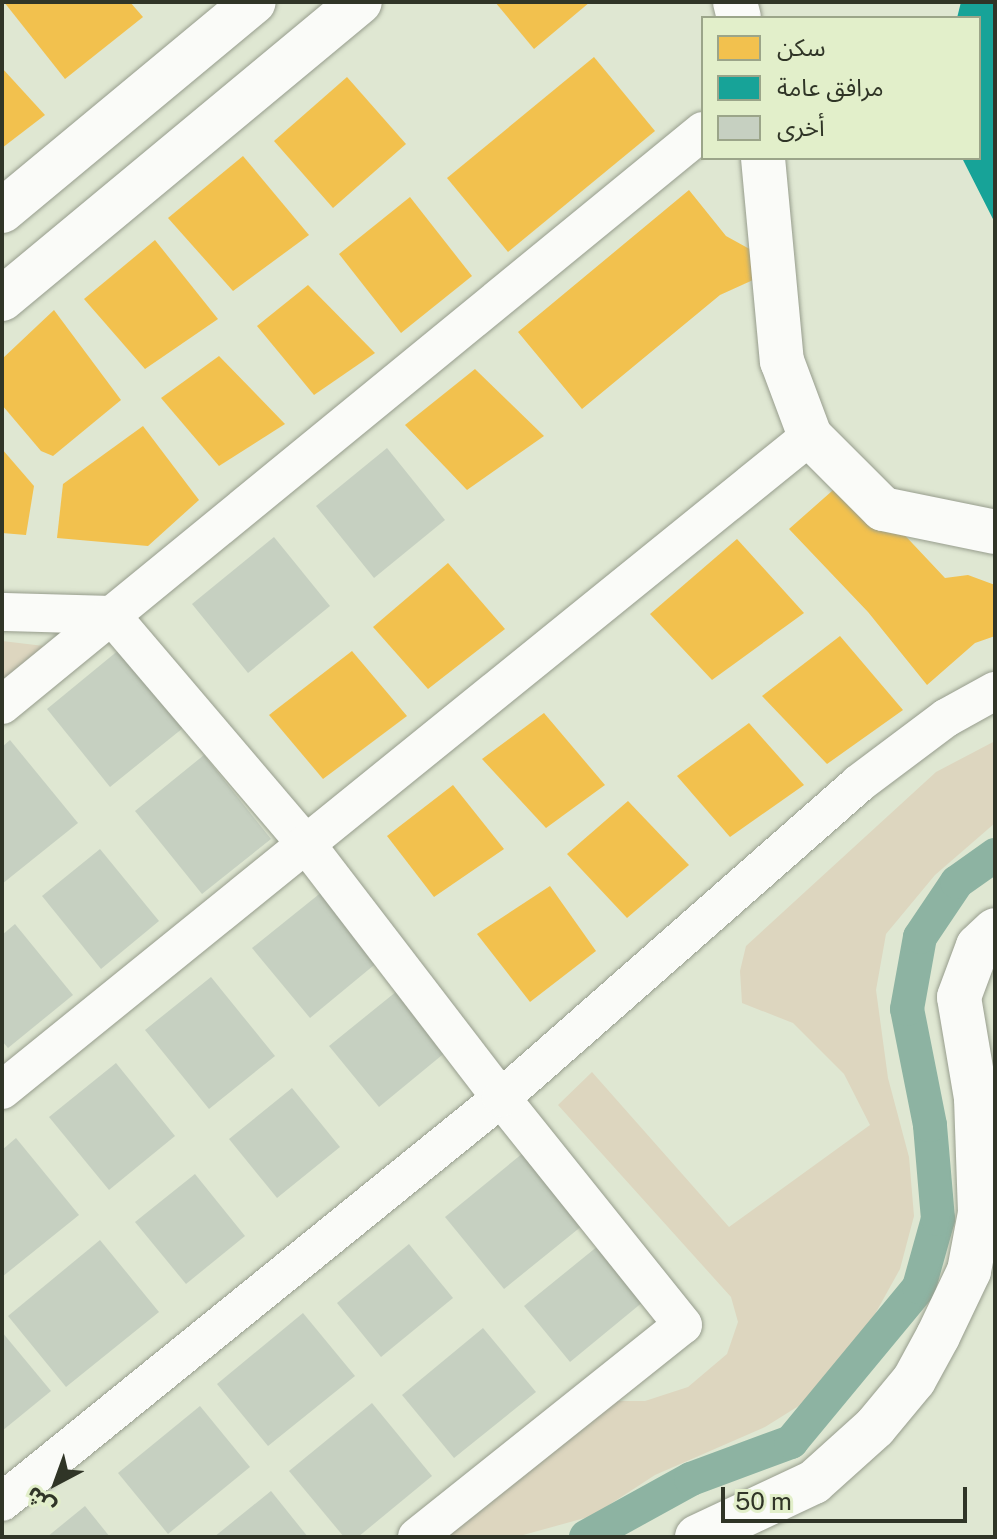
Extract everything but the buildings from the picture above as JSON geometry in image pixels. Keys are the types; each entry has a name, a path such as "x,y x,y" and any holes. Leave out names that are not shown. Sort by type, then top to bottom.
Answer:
{"main road":[{"path":"2,211 254,2"},
{"path":"2,299 360,2"},
{"path":"763,160 782,361 810,436 883,509 995,532"},
{"path":"697,1537 814,1482 875,1427 914,1380 938,1336 969,1271 980,1213 976,1098 959,997 978,946 995,930"}],"street":[{"path":"2,705 701,133"},
{"path":"2,1090 810,436"},
{"path":"2,612 111,615 306,844 501,1098 683,1325 417,1537"},
{"path":"2,1502 501,1098 858,784 946,718 995,691"},
{"path":"946,718 995,703"}],"shaded area":[{"path":"2,641 44,646 2,680"},
{"path":"995,741 995,823 935,875 886,934 876,990 888,1078 909,1157 914,1216 900,1269 859,1343 813,1397 765,1427 655,1475 592,1516 516,1537 441,1537 602,1401 645,1401 688,1387 727,1354 738,1322 731,1297 558,1105 592,1072 729,1227 870,1125 844,1074 793,1023 742,1003 740,971 746,946 936,772"}],"waterway":[{"path":"586,1537 691,1479 791,1442 919,1287 938,1219 930,1125 907,1009 920,937 957,882 995,855"}]}
